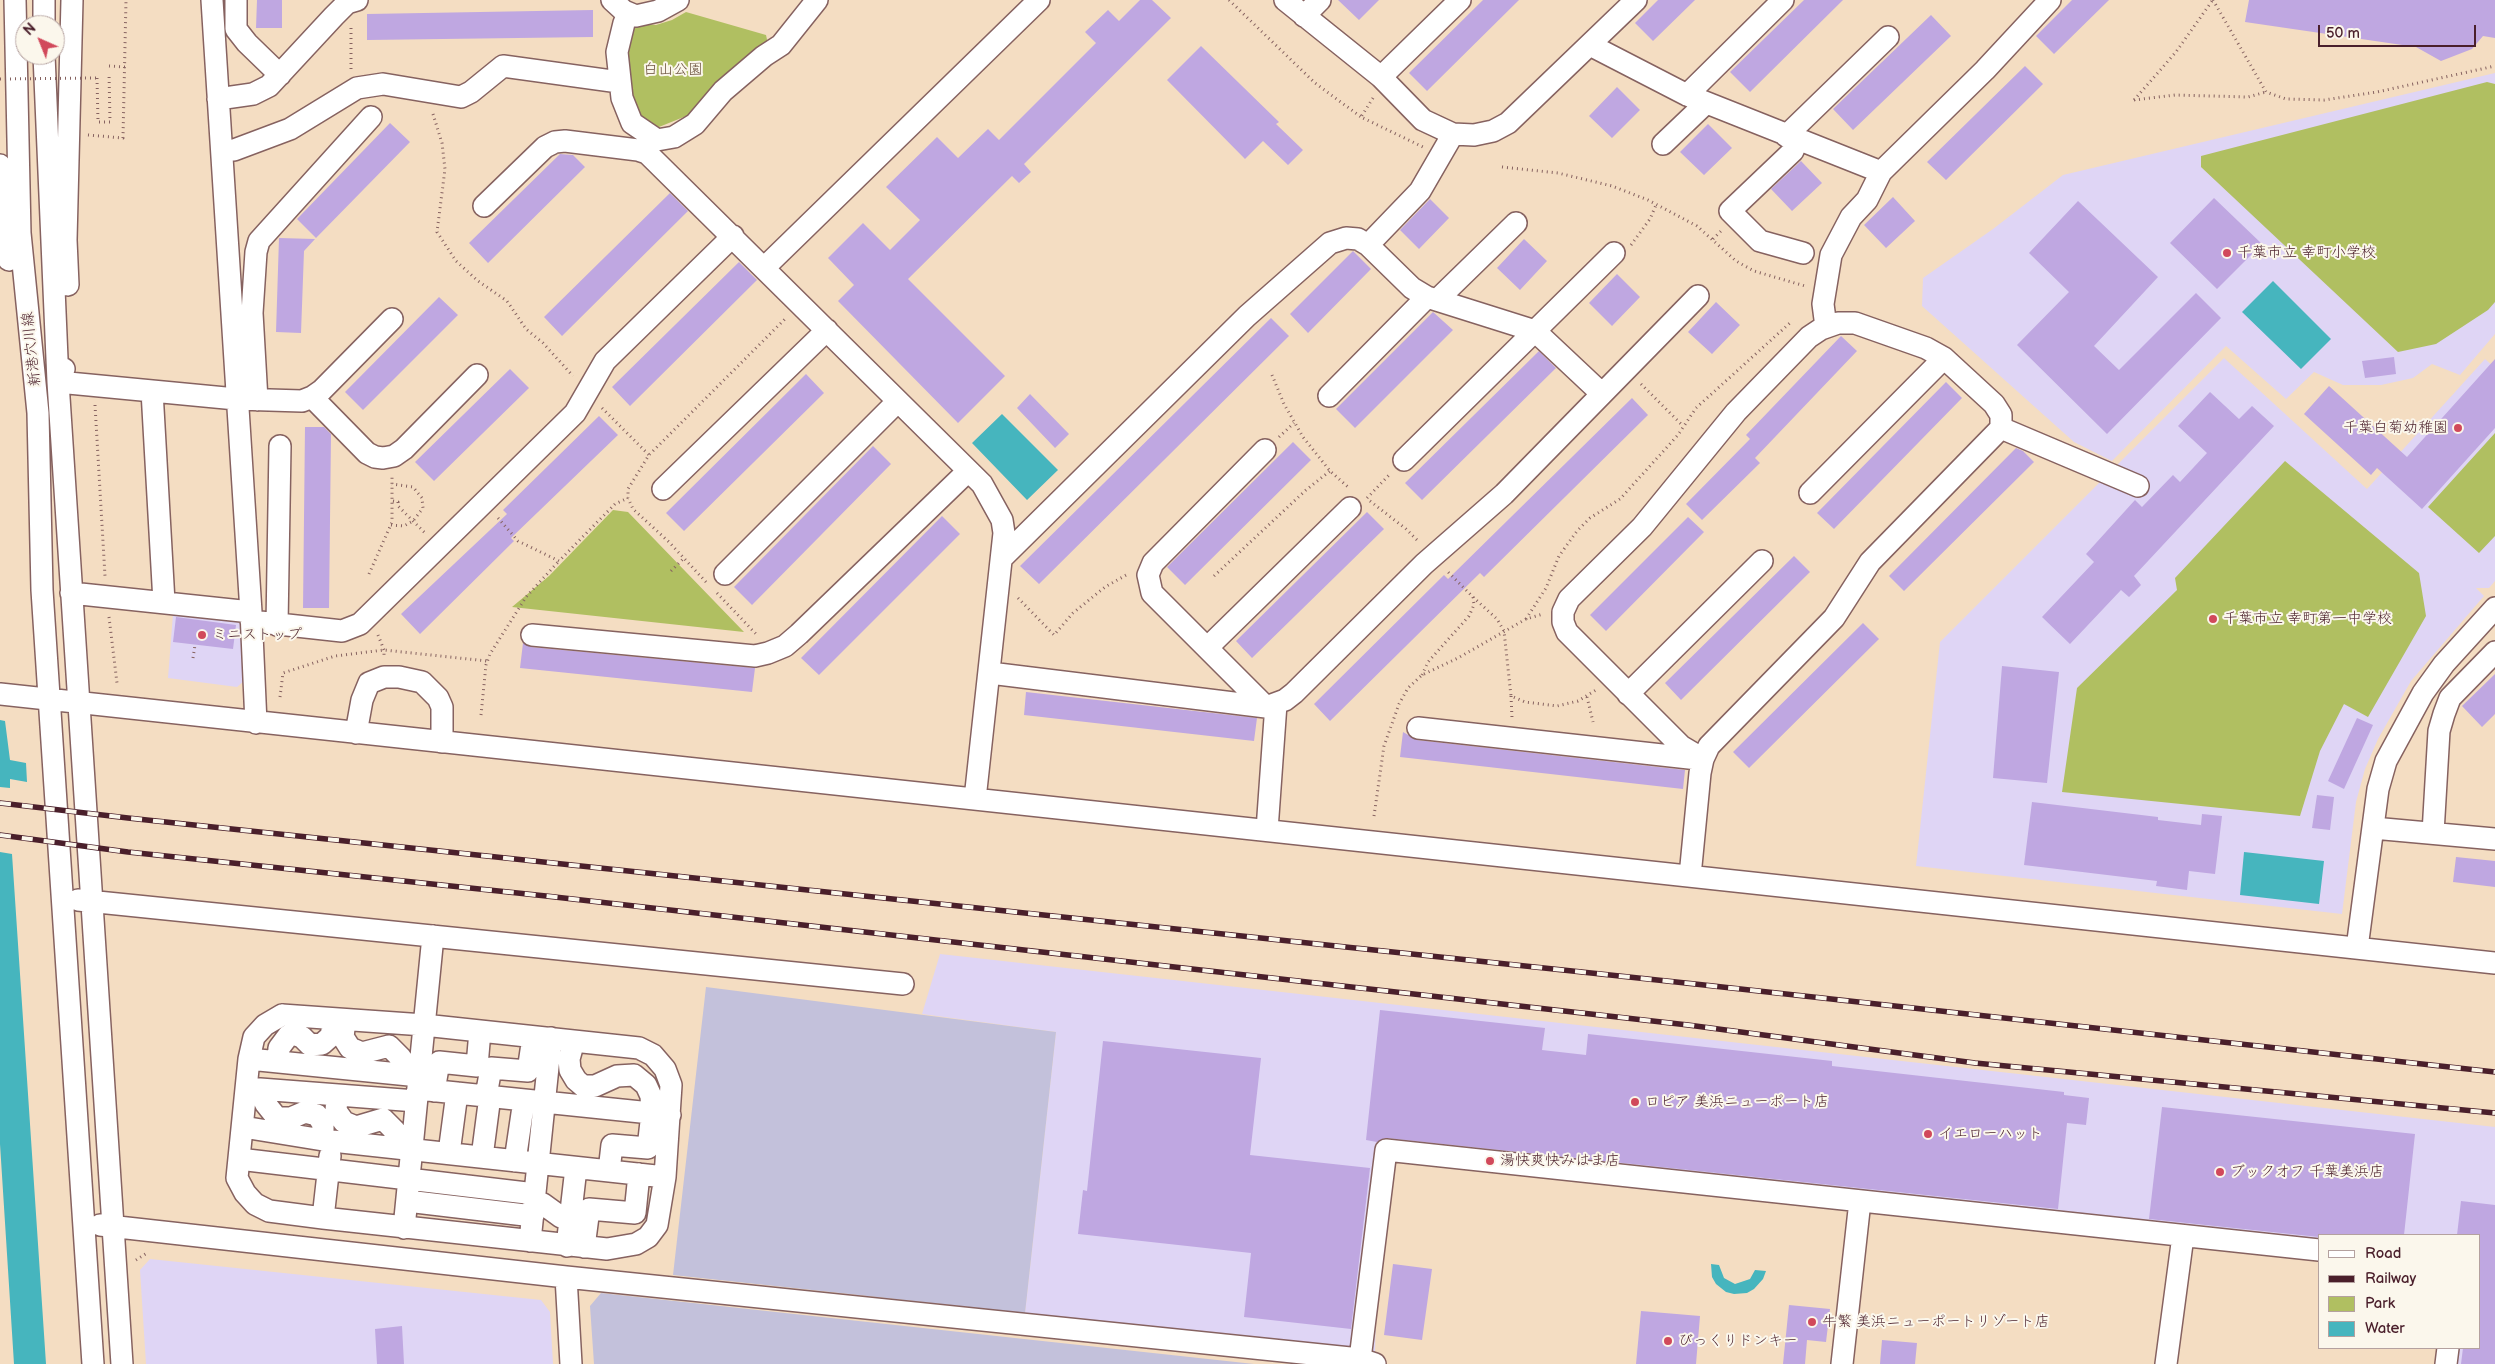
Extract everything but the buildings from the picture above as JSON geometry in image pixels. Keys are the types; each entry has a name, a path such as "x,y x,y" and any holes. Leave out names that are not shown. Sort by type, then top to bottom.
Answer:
{"street":[{"name":"新港穴川線","path":"14,0 20,233 38,413 42,590 93,1364"},
{"path":"44,0 44,15"},
{"path":"72,0 66,240 70,352 58,382 246,399 302,401 312,397 392,319"},
{"path":"212,0 218,99 246,399 251,617 256,722"},
{"path":"236,0 236,29 247,43 280,75"},
{"path":"612,0 624,11 636,16 658,11 678,0"},
{"path":"624,23 617,52 622,98 632,123 657,140 674,137 696,124 723,92 764,56 781,45 817,0"},
{"path":"764,268 1039,0"},
{"path":"1285,0 1378,86 1423,120 1453,134 1484,133 1493,131 1508,123 1636,0"},
{"path":"1304,16 1320,0"},
{"path":"1378,86 1460,0"},
{"path":"1663,144 1696,99 1783,0"},
{"path":"1826,327 1823,304 1831,255 1851,217 1867,200 1881,172 1986,70 2050,0"},
{"path":"218,99 253,94 269,86 280,75 330,8 355,1"},
{"path":"1791,138 1888,37"},
{"path":"1590,45 1696,99 1881,172"},
{"name":"新港穴川線","path":"44,65 58,382 122,1364"},
{"path":"234,150 290,129 353,90 383,84 460,96 471,92 503,66 619,82"},
{"path":"246,399 256,252 259,241 371,117"},
{"path":"1368,245 1420,191 1453,134"},
{"path":"1791,138 1793,151 1730,211 1760,241 1804,253"},
{"path":"484,206 545,147 555,142 565,141 638,150 646,153 733,236 982,484 1002,520 1004,533 1003,557 975,799"},
{"path":"0,165 5,227 27,395 38,413"},
{"path":"1329,396 1432,298 1516,223"},
{"path":"71,593 164,602 251,617 277,626 342,631 351,629 360,624 575,413 605,361 733,236"},
{"path":"1003,557 1247,316 1330,243 1346,238 1358,239 1368,245 1412,288 1432,298 1535,330 1601,394"},
{"path":"1404,460 1614,253"},
{"path":"990,673 1271,706 1294,693 1424,564 1504,494 1698,296"},
{"path":"1690,876 1703,759 1709,746 1834,618 1870,562 2001,428 2001,415 1994,404 1944,358 1926,348 1855,323 1838,323 1826,327 1809,337 1736,412 1642,527 1569,599 1563,612 1563,622 1567,632 1681,746 1703,759"},
{"path":"663,489 827,330"},
{"path":"1810,493 1944,358"},
{"path":"312,397 367,453 375,457 390,456 404,449 477,375"},
{"path":"152,391 164,602"},
{"path":"725,574 898,401"},
{"path":"2001,428 2138,486"},
{"path":"277,626 280,446"},
{"path":"1265,450 1153,563 1148,575 1152,593 1207,648 1271,706 1267,830"},
{"path":"532,635 755,656 768,653 785,646 800,634 968,470"},
{"path":"1207,648 1358,498"},
{"path":"1628,694 1762,561"},
{"path":"2356,948 2380,780 2386,761 2423,693 2444,664 2495,608"},
{"path":"2433,833 2440,731 2444,714 2450,698 2495,652"},
{"path":"356,733 362,700 369,683 384,677 399,677 422,682 438,698 442,707 444,726 442,742"},
{"path":"6,694 2495,963"},
{"path":"1418,728 1703,759"},
{"path":"2373,828 2495,839"},
{"path":"63,898 903,984"},
{"path":"404,1147 418,1086 433,936"},
{"path":"323,1218 328,1170 327,1140 323,1124 317,1115 305,1112 291,1118 277,1118 256,1089 250,1059 254,1037 265,1024 282,1015 424,1025 639,1048 653,1055 665,1069 671,1085 648,1148 612,1145 609,1171"},
{"path":"278,1062 280,1048 288,1036 292,1034 302,1037 310,1044 317,1046 331,1036 340,1019"},
{"path":"340,1019 343,1037 350,1048 362,1053 389,1046 402,1058 418,1086"},
{"path":"256,1089 337,1096 418,1086 438,1062 477,1066 480,1031"},
{"path":"482,1157 478,1128 488,1096 491,1068 528,1071 542,1037"},
{"path":"530,1241 545,1102 542,1037"},
{"path":"256,1089 242,1127 237,1178 245,1193 255,1204 268,1211 404,1228 576,1246 621,1248 648,1237 657,1224 666,1177 661,1114 646,1085 634,1075 617,1076 595,1086 583,1086 576,1080 570,1070 569,1059 574,1041"},
{"path":"250,1059 278,1062 457,1093 661,1114"},
{"path":"457,1093 478,1128 515,1161"},
{"path":"337,1096 336,1111 344,1122 356,1127 383,1119 395,1131 404,1147 409,1180 404,1228"},
{"path":"449,1152 478,1128 524,1100"},
{"path":"242,1127 327,1140 666,1177"},
{"path":"85,1224 566,1277 1368,1361 1386,1150 2318,1250"},
{"path":"240,1160 409,1180 534,1204"},
{"path":"576,1168 570,1218 576,1246"},
{"path":"576,1246 589,1209 635,1214 639,1174"},
{"path":"1842,1364 1860,1201"},
{"path":"407,1202 543,1204 561,1217 570,1218"},
{"path":"2166,1364 2183,1236"},
{"path":"566,1277 571,1364"},
{"path":"2446,1364 2448,1349"}],"path":[{"path":"87,135 123,138 126,0"},
{"path":"1229,0 1315,83 1361,117 1426,148"},
{"path":"353,90 351,74 355,1"},
{"path":"2266,92 2212,1 2176,52 2134,100 2175,95 2248,97 2266,92 2286,99 2324,100 2377,92 2495,66"},
{"path":"109,66 125,67"},
{"path":"0,79 97,78 98,122 110,122 109,73"},
{"path":"1361,117 1378,86"},
{"path":"419,90 429,104 442,143 445,169 437,232 456,260 478,281 507,301 526,329 565,365 576,380"},
{"path":"1502,167 1575,176 1612,186 1656,205 1697,226 1736,261 1754,271 1795,281 1825,294"},
{"path":"1614,253 1623,253 1627,250 1650,218 1656,205"},
{"path":"1526,618 1546,588 1559,556 1577,531 1590,518 1620,499 1669,446 1710,393 1766,346 1791,322"},
{"path":"1626,369 1684,426"},
{"path":"1272,375 1292,420 1303,438 1330,471 1358,498 1406,529 1419,542"},
{"path":"95,404 106,596 118,683"},
{"path":"600,406 648,454"},
{"path":"369,574 391,525 394,501 390,456"},
{"path":"1358,498 1404,460"},
{"path":"1214,576 1306,490 1330,471"},
{"path":"391,525 404,526 413,521 423,508 422,498 413,487 392,484"},
{"path":"481,715 486,665 490,654 526,597 615,504 628,498"},
{"path":"394,501 398,502 398,506 439,546"},
{"path":"493,513 518,541 559,561"},
{"path":"671,570 684,558"},
{"path":"1444,568 1497,619 1504,631 1512,719"},
{"path":"1015,595 1054,635 1073,613 1105,587 1128,574 1138,572 1148,575"},
{"path":"1422,675 1428,662 1469,616 1474,606 1473,597"},
{"path":"1374,816 1387,737 1399,704 1408,688 1422,675 1458,658 1526,618 1563,612"},
{"path":"193,658 195,645"},
{"path":"1511,696 1525,702 1557,706 1587,697 1610,676"},
{"path":"1587,697 1593,722"},
{"path":"134,1263 144,1253 151,1252"}],"shaded area":[{"name":"千葉市立 幸町小学校","path":"2495,73 2495,334 2460,375 2432,364 2413,378 2381,385 2343,385 2314,372 2286,399 2226,346 2112,461 2074,442 1922,306 1923,278 1993,229 2063,175"},
{"name":"千葉市立 幸町第一中学校","path":"2224,358 2367,489 2485,359 2495,368 2495,581 2489,588 2476,588 2484,596 2411,681 2378,739 2365,769 2356,802 2342,914 1916,866 1940,642"},
{"path":"173,614 234,617 242,626 244,681 237,687 168,678"},
{"path":"940,954 2495,1127 2495,1364 2455,1364 2457,1349 2480,1349 2480,1234 2318,1234 2318,1257 1380,1142 1375,1353 1025,1313 1056,1032 922,1014"},
{"path":"706,987 1056,1032 1025,1313 673,1275"},
{"path":"150,1259 541,1300 550,1312 553,1364 146,1364 140,1270"},
{"path":"601,1293 1254,1364 594,1364 590,1306"}],"green space":[{"name":"白山公園","path":"686,12 766,35 768,44 701,110 659,127 643,124 623,73 630,27 636,23 656,25 672,20"},
{"path":"2487,82 2495,84 2495,302 2488,310 2436,344 2398,352 2201,167 2201,156"},
{"path":"2495,433 2495,536 2479,553 2428,507"},
{"path":"2285,461 2419,573 2426,616 2368,717 2344,704 2320,751 2300,816 2062,792 2077,688 2177,590 2175,578"},
{"path":"613,510 628,512 744,632 512,607 549,576"}],"water":[{"path":"2273,281 2331,339 2301,369 2242,312"},
{"path":"1002,414 1058,470 1027,500 972,443"},
{"path":"0,720 5,721 10,760 26,763 27,782 10,779 10,788 0,787"},
{"path":"0,852 12,854 46,1364 14,1364 0,1144"},
{"path":"2244,852 2324,861 2319,904 2240,895"},
{"path":"1711,1264 1719,1265 1724,1278 1735,1284 1750,1279 1755,1270 1766,1271 1763,1279 1754,1289 1747,1293 1734,1294 1726,1292 1716,1284 1712,1277"}],"railway":[{"path":"0,803 1695,984 2495,1072"},
{"path":"0,835 128,852 546,896 1688,1025 1975,1063 2495,1113"}],"place":[{"name":"千葉市立 幸町小学校","path":"2227,253"},
{"name":"千葉白菊幼稚園","path":"2458,428"},
{"name":"千葉市立 幸町第一中学校","path":"2213,619"},
{"name":"ミニストップ","path":"202,635"},
{"name":"ロピア 美浜ニューポート店","path":"1635,1102"},
{"name":"イエローハット","path":"1928,1134"},
{"name":"湯快爽快みはま店","path":"1490,1161"},
{"name":"ブックオフ 千葉美浜店","path":"2220,1172"},
{"name":"牛繁 美浜ニューポートリゾート店","path":"1812,1322"},
{"name":"びっくりドンキー","path":"1668,1341"}]}
